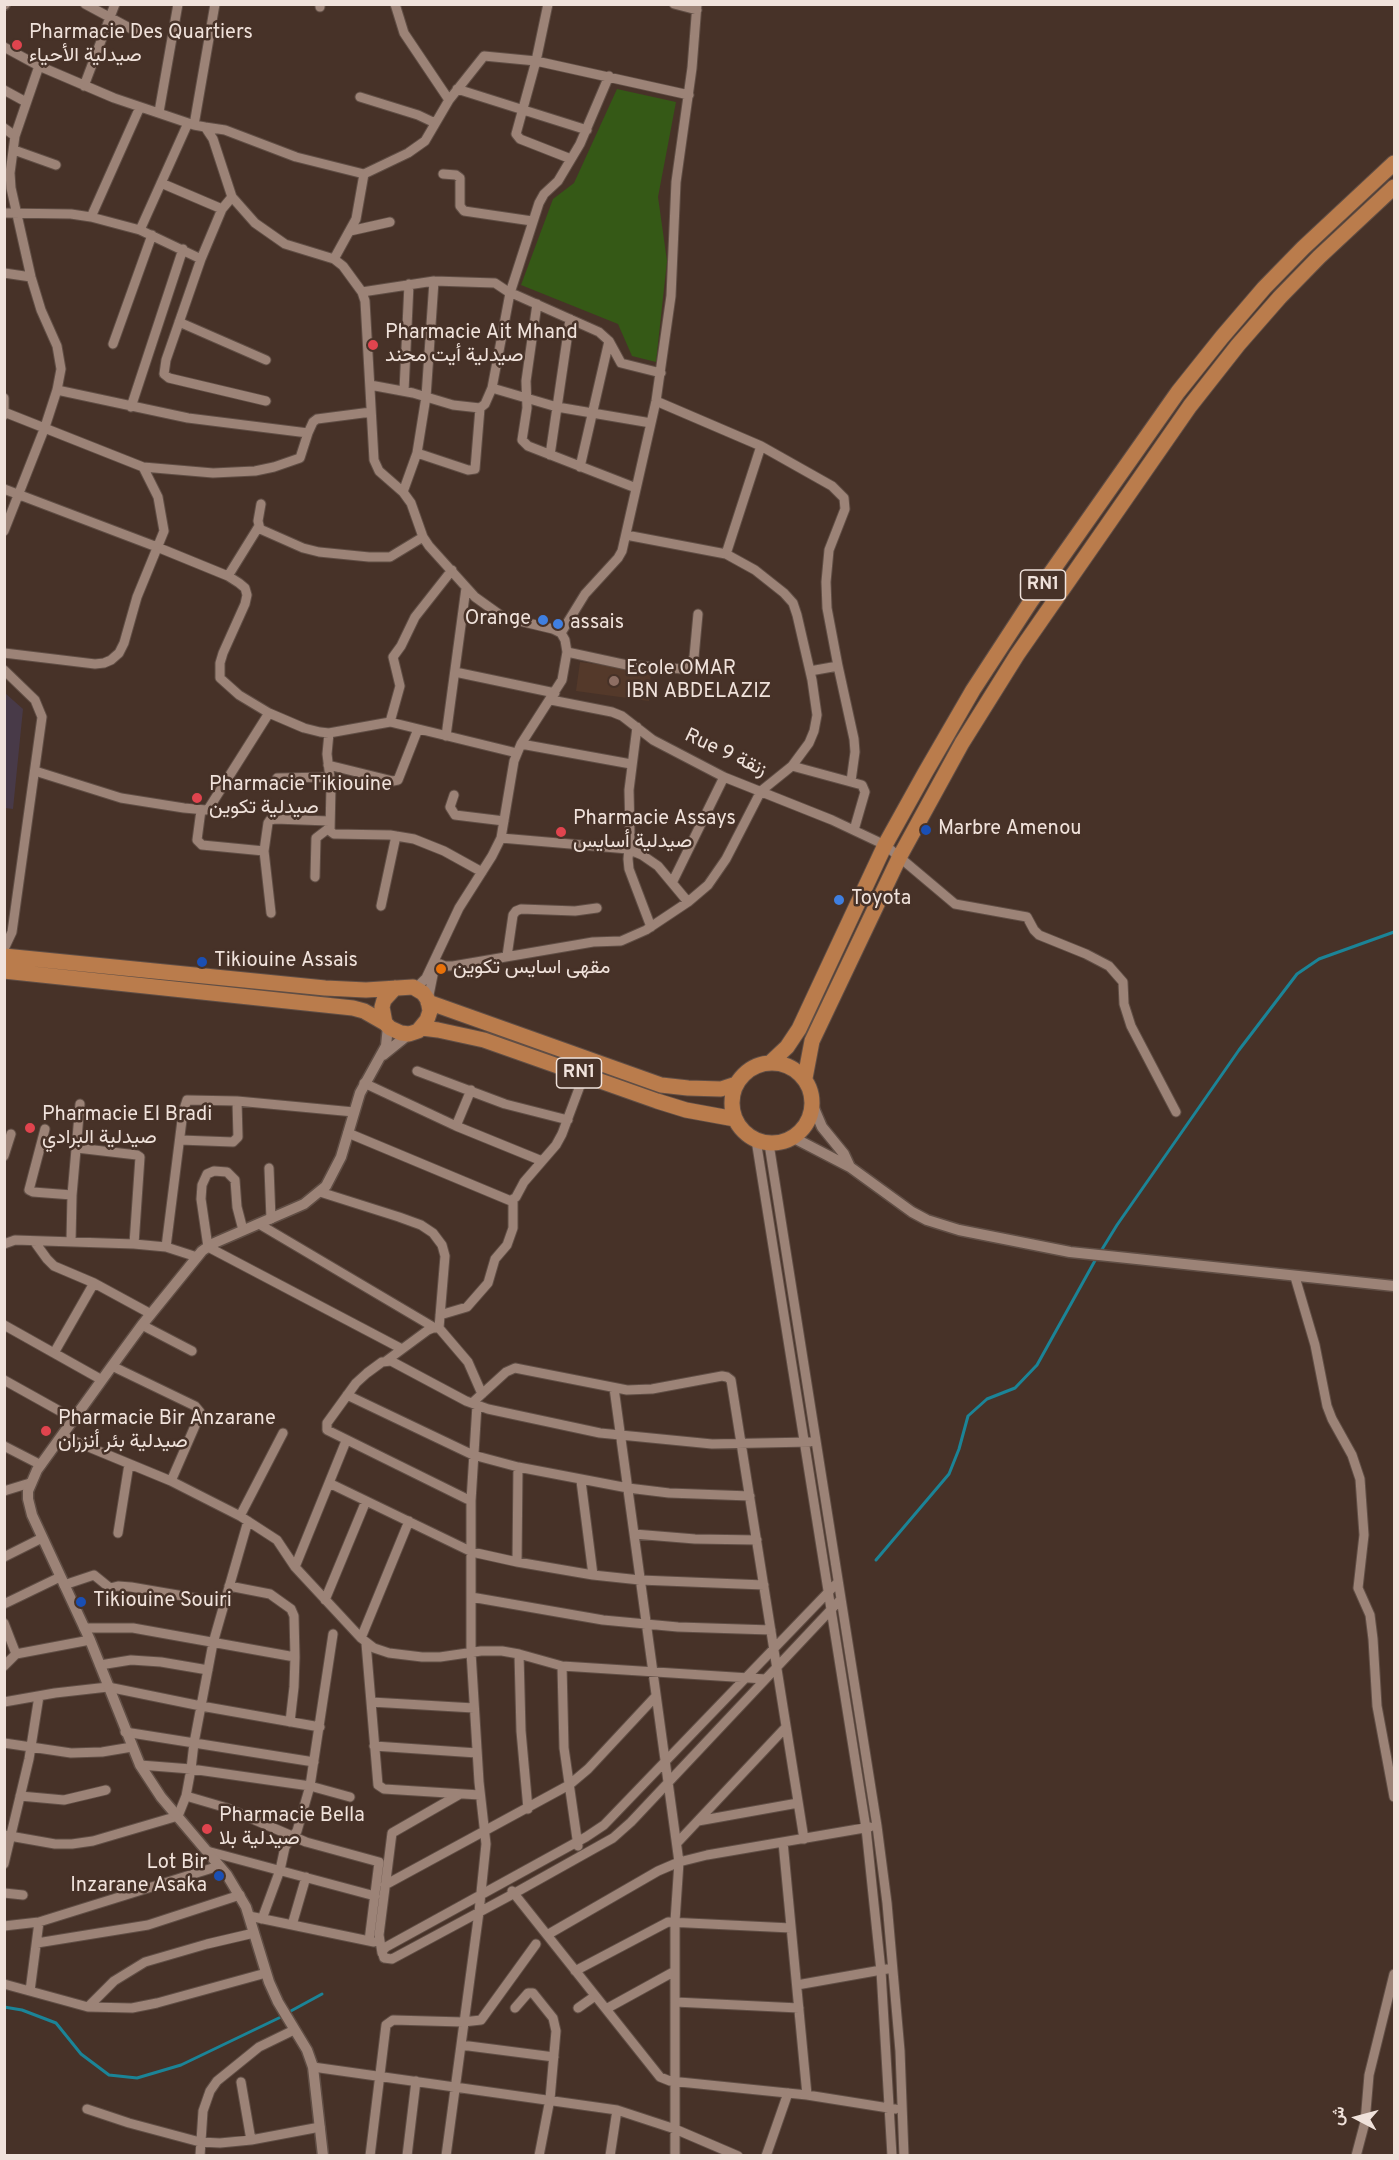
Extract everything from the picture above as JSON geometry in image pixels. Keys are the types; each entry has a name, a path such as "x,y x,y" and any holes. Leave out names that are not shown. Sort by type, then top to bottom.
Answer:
{"highway":[{"name":"RN1","path":"416,988 428,1001 661,1085 721,1089 736,1084 745,1073 757,1065 771,1062 787,1047 799,1029 885,845 947,734 996,655 1178,392 1264,288 1330,222 1395,163"},
{"name":"RN1","path":"813,1106 810,1087 805,1078 812,1041 900,856 962,743 1017,655 1190,406 1238,345 1319,257 1395,187"},
{"path":"4,956 325,988 366,990 407,986 416,988"},
{"name":"RN1","path":"4,971 354,1008 364,1011 397,1032 438,1030 484,1040 686,1110 735,1119"},
{"path":"387,1024 382,1007 389,993 395,988"},
{"path":"415,1031 428,1020 430,1011 428,1001"},
{"path":"771,1062 790,1066 805,1078"},
{"path":"736,1084 732,1096 735,1119 743,1131 762,1142 781,1143 794,1138 807,1124 813,1106"}],"street":[{"path":"85,4 139,33"},
{"path":"84,86 115,4"},
{"path":"159,112 178,4"},
{"path":"140,230 191,124 215,4"},
{"path":"395,4 405,33 448,100"},
{"path":"548,4 537,62 515,130 517,137 571,159"},
{"path":"561,633 585,594 618,558 626,536 656,401 673,274 676,182 689,95 697,7 674,4"},
{"path":"4,47 84,86 140,107 191,124 225,130 296,157 364,174 425,141 448,100 484,56 537,62 689,95"},
{"path":"4,531 45,427 61,369 61,358 41,310 8,188 7,171 14,150 15,136 39,66"},
{"path":"370,385 404,391 453,405 480,408 485,404 492,388 510,292 532,221 544,194 558,182 587,130 609,76"},
{"path":"457,88 587,130"},
{"path":"4,90 26,102"},
{"path":"360,97 418,115 435,123"},
{"path":"91,217 140,107"},
{"path":"205,127 213,139 232,197 255,223 285,244 334,259 353,278 362,292 367,323 374,460 386,480 403,492 411,503 423,537 466,588 489,609 503,617 539,625 561,633 565,640 567,652 562,680 519,748 510,781 501,838 459,908 435,962 424,981 416,988"},
{"path":"4,129 15,136"},
{"path":"14,150 56,165"},
{"path":"334,259 356,219 364,174"},
{"path":"443,174 456,175 460,178 460,206 464,211 532,221"},
{"path":"161,183 222,209"},
{"path":"232,197 222,209 201,259 164,370 166,377 266,401"},
{"path":"4,213 70,214 91,217 140,230 201,259"},
{"path":"350,231 390,222"},
{"path":"112,344 152,235"},
{"path":"131,407 183,249"},
{"path":"4,273 31,277"},
{"path":"362,292 434,281 490,282 599,332 609,340 621,363 661,373"},
{"path":"403,492 417,453 426,397 434,281"},
{"path":"404,391 409,285"},
{"path":"537,304 526,381 527,408 522,440 528,446 636,488"},
{"path":"550,455 570,319"},
{"path":"179,322 266,360"},
{"path":"580,467 609,340"},
{"path":"492,388 557,407 651,423"},
{"path":"57,390 188,418 308,433"},
{"path":"4,398 5,413 143,466 213,473 255,471 300,458 313,422 322,417 371,412"},
{"path":"656,401 761,446 832,486 844,498 845,509 829,550 826,582 827,608 854,739 855,752 851,781"},
{"path":"417,453 468,470 475,469 480,408"},
{"path":"726,554 761,446"},
{"path":"4,653 95,664 111,660 119,653 124,643 136,597 163,538 164,523 158,497 143,466"},
{"path":"4,489 228,576 245,588 247,595 245,604 223,652 220,678 239,694 269,713 304,728 329,733 390,722 446,736 631,764"},
{"path":"228,576 259,526 261,504"},
{"path":"259,526 264,531 303,548 319,552 369,557 390,557 423,537"},
{"path":"435,962 453,966 592,942 621,941 651,927 688,902 708,885 726,859 761,791 792,766 809,743 815,723 815,698 792,603 772,582 726,554 626,536"},
{"path":"390,722 400,686 393,657 415,617 452,570"},
{"path":"446,736 466,588"},
{"path":"567,652 627,665 683,669 690,665 694,657 698,614"},
{"path":"810,671 838,666"},
{"path":"4,670 35,700 42,717 12,932 14,946 24,957"},
{"name":"Rue 9 زنقة","path":"455,672 612,712 653,740 724,777 885,845 955,904 1028,917 1039,935 1109,966 1123,982 1124,1004 1131,1026 1176,1112"},
{"path":"35,771 122,798 201,810 209,808 269,713"},
{"path":"637,727 629,790 629,869 651,927"},
{"path":"328,765 393,781 398,780 418,729"},
{"path":"329,733 328,765 331,786 329,824 334,834 396,836 414,839 444,851 482,872"},
{"path":"792,766 862,785 865,789 854,830"},
{"path":"277,778 329,777"},
{"path":"672,883 724,777"},
{"path":"454,795 450,807 454,815 504,821"},
{"path":"201,810 197,840 202,845 264,851"},
{"path":"271,913 264,851 270,820 329,824"},
{"path":"315,878 316,838 329,824"},
{"path":"381,906 396,836"},
{"path":"501,838 628,849 658,866 688,902"},
{"path":"507,956 513,915 516,911 520,909 574,911 597,908"},
{"path":"4,949 12,932"},
{"path":"428,1001 435,962"},
{"path":"323,2156 313,2067 307,2050 278,2002 240,1895 207,1851 153,1787 140,1765 90,1640 29,1508 28,1499 30,1483 41,1465 142,1325 197,1257 208,1247 304,1204 320,1192 336,1169 364,1083 381,1058 386,1046 387,1024"},
{"path":"381,1058 415,1031"},
{"path":"417,1071 525,1110 568,1120"},
{"path":"440,1315 467,1307 489,1283 495,1258 510,1238 514,1216 513,1199 524,1182 556,1145 568,1120 584,1075"},
{"path":"364,1083 456,1126 542,1161"},
{"path":"456,1126 471,1090"},
{"path":"166,1247 187,1100 237,1101 354,1112"},
{"path":"180,1140 233,1142 238,1137 237,1101"},
{"path":"71,1241 72,1196 80,1104"},
{"path":"813,1106 822,1127 844,1154 850,1167"},
{"path":"45,1129 29,1190 72,1196"},
{"path":"348,1133 508,1200 513,1199"},
{"path":"4,1156 11,1134"},
{"path":"794,1138 850,1167 889,1197 927,1220 977,1234 1070,1252 1395,1286"},
{"path":"762,1142 816,1442 877,1826 887,1903 903,2110 904,2156"},
{"path":"762,1142 804,1442 866,1828 881,1971 892,2156"},
{"path":"77,1148 140,1157 134,1244"},
{"path":"269,1168 271,1219"},
{"path":"208,1247 201,1198 202,1185 207,1174 214,1171 227,1172 235,1180 237,1207 243,1230"},
{"path":"320,1192 399,1217 421,1225 433,1233 442,1245 445,1256 437,1328"},
{"path":"259,1224 437,1328 468,1362 482,1394"},
{"path":"4,1244 15,1240 34,1240 134,1244 166,1247 197,1257"},
{"path":"34,1240 54,1266 94,1283 151,1314"},
{"path":"208,1247 402,1349"},
{"path":"1295,1277 1315,1345 1327,1406 1352,1455 1360,1479 1364,1535 1358,1588 1370,1615 1377,1706 1395,1797"},
{"path":"54,1353 94,1283"},
{"path":"4,1325 102,1380"},
{"path":"142,1325 192,1351"},
{"path":"437,1328 428,1330 367,1373 347,1395 326,1425 329,1432 346,1441 471,1501"},
{"path":"386,1361 392,1361 474,1404 536,1421 620,1436 742,1444 816,1442"},
{"path":"112,1366 195,1406 200,1412 171,1481"},
{"path":"446,2156 486,1844 480,1795 471,1652 471,1501 474,1404 506,1372 519,1368 614,1388 652,1389 727,1377 732,1383 804,1839"},
{"path":"4,1380 74,1419"},
{"path":"614,1388 679,1862 675,1921 675,2156"},
{"path":"347,1395 473,1455 518,1467 581,1481 628,1488 669,1493 750,1496"},
{"path":"178,1816 186,1796 213,1643 229,1586 244,1518 283,1433"},
{"path":"62,1436 171,1481 244,1518 277,1540 295,1567 364,1640 389,1653 440,1657 492,1651 519,1654 562,1666 653,1674 765,1679"},
{"path":"295,1567 346,1441"},
{"path":"4,1446 41,1465"},
{"path":"118,1533 129,1464"},
{"path":"517,1562 518,1467"},
{"path":"581,1481 593,1575"},
{"path":"5,1491 30,1483"},
{"path":"329,1483 472,1552 593,1575 640,1580 764,1585"},
{"path":"326,1600 366,1501"},
{"path":"409,1521 364,1640 377,1783 381,1789 480,1795"},
{"path":"634,1534 695,1539 757,1540"},
{"path":"4,1557 42,1538"},
{"path":"4,1604 62,1581 94,1575 110,1588 131,1587 224,1603"},
{"path":"380,1948 386,1947 506,1882 596,1831 612,1818 666,1763 838,1582"},
{"path":"229,1586 270,1594 291,1609 294,1616 295,1657 290,1722"},
{"path":"471,1597 559,1614 647,1625 771,1630"},
{"path":"249,1916 369,1941 380,1948 386,1960 392,1959 579,1858 622,1830 841,1599"},
{"path":"4,1623 16,1654"},
{"path":"84,1628 133,1628 295,1657"},
{"path":"262,1919 280,1870 285,1847 297,1831 310,1786 333,1634"},
{"path":"4,1666 16,1654 90,1640"},
{"path":"519,1654 521,1731 528,1809"},
{"path":"100,1665 131,1660 161,1662 208,1670"},
{"path":"562,1666 562,1723 579,1858"},
{"path":"4,1702 108,1687 320,1727"},
{"path":"4,1864 8,1836 31,1747 39,1696"},
{"path":"385,1885 569,1785 588,1769 656,1696"},
{"path":"370,1702 474,1708"},
{"path":"677,1843 786,1727"},
{"path":"125,1732 314,1762"},
{"path":"4,1743 86,1753 132,1747"},
{"path":"374,1746 477,1753"},
{"path":"140,1765 191,1769 310,1786 350,1797"},
{"path":"20,1796 64,1800 106,1790"},
{"path":"380,1948 391,1835 394,1830 460,1794"},
{"path":"186,1796 227,1808 306,1842 379,1862 369,1941"},
{"path":"698,1821 798,1803"},
{"path":"8,1836 55,1844 72,1844 93,1841 178,1816"},
{"path":"546,1935 658,1871 679,1862 707,1855 877,1826"},
{"path":"783,1842 807,2095"},
{"path":"207,1851 375,1896"},
{"path":"4,1926 39,1922 219,1866"},
{"path":"292,1925 306,1877"},
{"path":"506,1882 513,1894 657,2074 665,2079 807,2095 903,2110"},
{"path":"4,1893 23,1895"},
{"path":"37,1943 148,1925 240,1895"},
{"path":"574,1971 660,1925 675,1921 791,1928"},
{"path":"30,1991 39,1922"},
{"path":"88,2007 124,1974 145,1962 254,1933"},
{"path":"370,2156 386,2025 389,2021 463,2022 481,2020 536,1944"},
{"path":"797,1985 892,1968"},
{"path":"606,2009 675,1971"},
{"path":"4,1984 88,2007 139,2008 266,1973"},
{"path":"1356,2156 1365,2122 1369,2075 1395,1974"},
{"path":"515,2008 530,1992 553,2018 556,2031 550,2099 539,2156"},
{"path":"578,2008 595,1996"},
{"path":"675,2002 799,2008"},
{"path":"200,2156 206,2099 217,2081 259,2047 293,2030"},
{"path":"461,2044 554,2057"},
{"path":"313,2067 616,2110 675,2129 738,2156"},
{"path":"407,2156 416,2081"},
{"path":"241,2082 250,2140"},
{"path":"766,2156 788,2093"},
{"path":"87,2109 200,2142 250,2140 320,2127"},
{"path":"610,2156 616,2110"}],"shaded area":[{"name":"Ecole OMAR IBN ABDELAZIZ","path":"580,662 651,671 649,701 576,691"},
{"path":"5,693 23,709 13,809 5,808"}],"green space":[{"path":"617,89 676,102 658,197 667,261 656,362 632,356 618,324 521,285 553,199 574,183"}],"waterway":[{"path":"1101,1251 1239,1050 1297,974 1319,959 1394,932"},
{"path":"876,1560 949,1474 968,1416 987,1399 1015,1388 1037,1365 1097,1257"},
{"path":"289,2012 322,1994"},
{"path":"4,2007 22,2010 56,2023 81,2054 109,2075 137,2078 181,2065 283,2016"}],"place":[{"name":"Pharmacie Des Quartiers صيدلية الأحياء","path":"17,45"},
{"name":"Pharmacie Ait Mhand صيدلية أيت محند","path":"373,345"},
{"name":"Orange","path":"543,620"},
{"name":"assais","path":"558,624"},
{"name":"Ecole OMAR IBN ABDELAZIZ","path":"614,681"},
{"name":"Pharmacie Tikiouine صيدلية تكوين","path":"197,798"},
{"name":"Marbre Amenou","path":"926,830"},
{"name":"Pharmacie Assays صيدلية أسايس","path":"561,832"},
{"name":"Toyota","path":"839,900"},
{"name":"Tikiouine Assais","path":"202,962"},
{"name":"مقهى اسايس تكوين","path":"441,969"},
{"name":"Pharmacie El Bradi صيدلية البرادي","path":"30,1128"},
{"name":"Pharmacie Bir Anzarane صيدلية بئر أنزران","path":"46,1431"},
{"name":"Tikiouine Souiri","path":"81,1602"},
{"name":"Pharmacie Bella صيدلية بلا","path":"207,1829"},
{"name":"Lot Bir Inzarane Asaka","path":"219,1876"}]}
